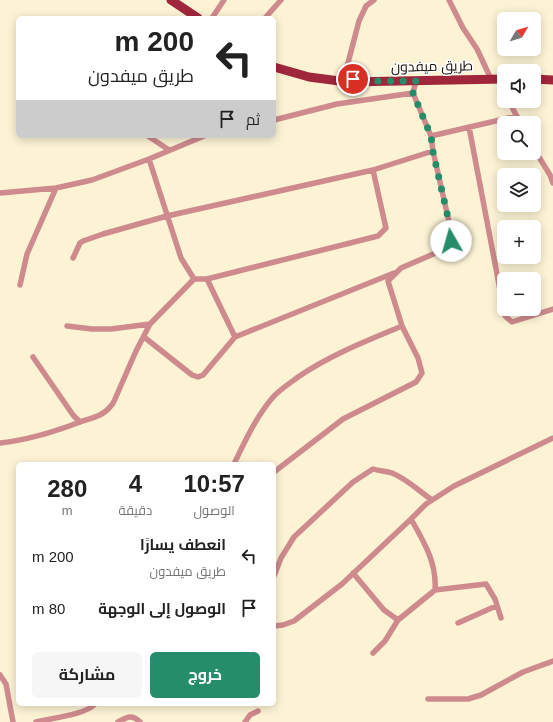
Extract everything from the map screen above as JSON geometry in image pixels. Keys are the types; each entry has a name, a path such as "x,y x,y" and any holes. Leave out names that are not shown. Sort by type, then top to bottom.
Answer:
{"main road":[{"path":"162,0 186,16"},
{"path":"170,0 195,16"},
{"name":"طريق ميفدون","path":"276,61 315,74 361,81"},
{"name":"طريق ميفدون","path":"276,68 309,77 347,82 497,79"},
{"path":"541,80 553,80"}],"street":[{"path":"213,16 224,0"},
{"path":"267,16 281,0"},
{"path":"344,78 358,21 366,6 374,0"},
{"path":"449,0 463,28 497,78"},
{"path":"276,470 343,419 416,382 422,373 421,366 402,326 388,280 408,264 445,249 451,241 452,235 433,152 431,136 413,93 416,81"},
{"path":"276,119 337,104 413,93"},
{"path":"513,108 517,116"},
{"path":"431,136 497,120"},
{"path":"469,126 505,316 512,322 553,309"},
{"path":"151,138 170,150"},
{"path":"0,193 56,188 92,180 149,159 199,138"},
{"path":"73,258 80,243 83,241 167,216 373,170 433,152"},
{"path":"149,159 180,258 194,279"},
{"path":"541,160 550,175 553,184"},
{"path":"0,443 18,441 55,432 96,417 111,407 150,324 194,279 207,279 378,236 386,228 373,170"},
{"path":"20,285 27,254 56,188"},
{"path":"144,337 192,375 198,377 203,374 234,337 396,273"},
{"path":"207,279 234,337"},
{"path":"67,326 104,329 150,324"},
{"path":"235,462 252,428 265,408 284,387 317,364 402,326"},
{"path":"33,357 73,415 80,422"},
{"path":"276,626 294,621 342,584 426,504 454,486 553,438"},
{"path":"276,571 281,558 294,537 353,482 373,469 391,473 404,479 432,500"},
{"path":"411,519 427,548 436,578 435,590"},
{"path":"353,573 384,610 398,620"},
{"path":"374,653 385,641 398,620 435,590 486,584 489,586 495,599 501,618"},
{"path":"458,623 496,606"},
{"path":"428,699 468,700 481,695 523,672 553,661"},
{"path":"0,675 6,684 13,722"},
{"path":"36,722 81,713 93,706"},
{"path":"244,722 247,718 258,711"},
{"path":"47,722 60,716"},
{"path":"118,722 130,717 135,717 140,722"}],"route":[{"path":"353,79 361,81 416,81 413,93 431,136 433,152 452,235 451,241"}]}
